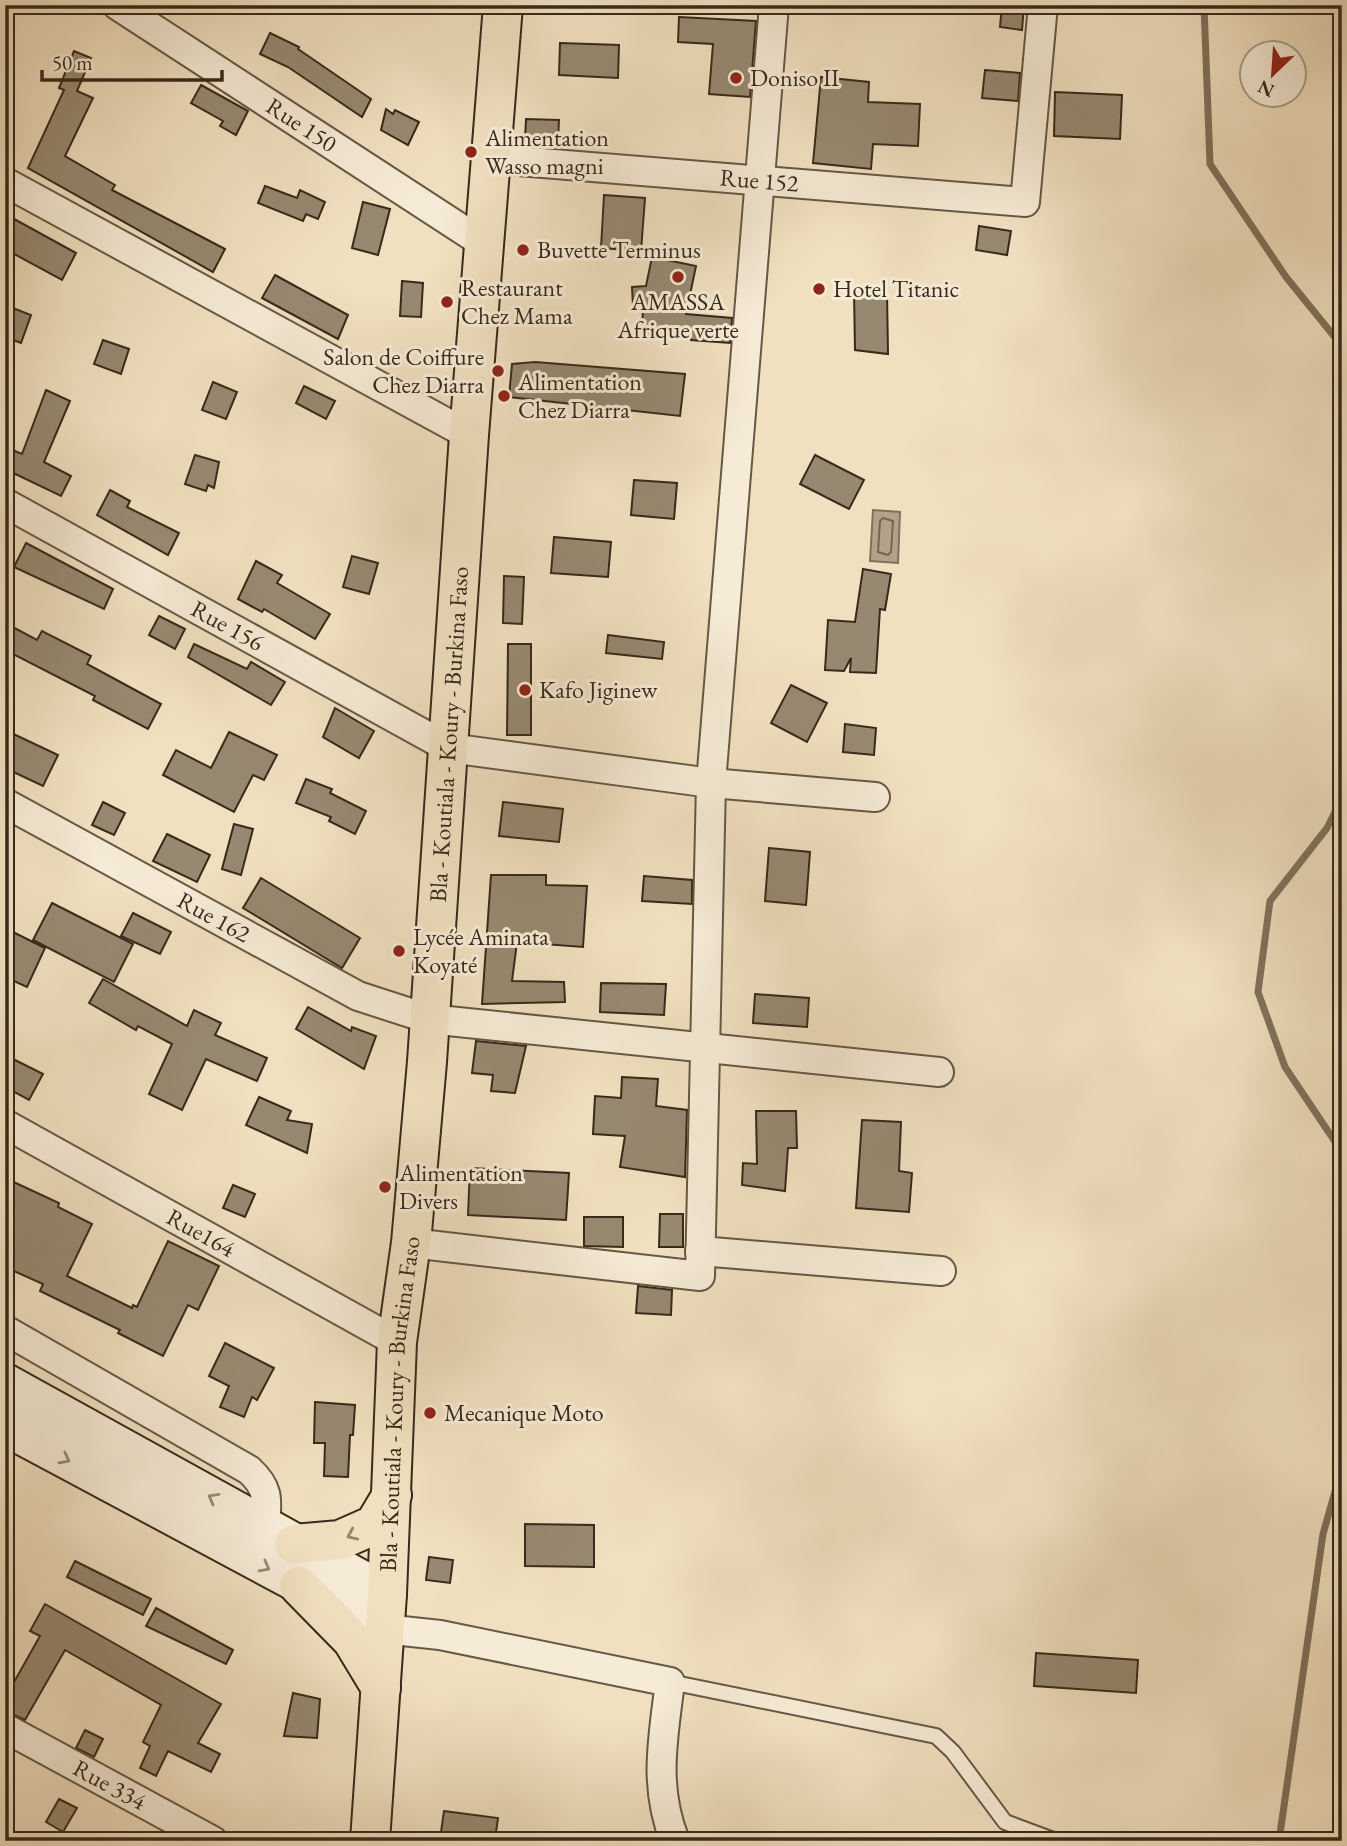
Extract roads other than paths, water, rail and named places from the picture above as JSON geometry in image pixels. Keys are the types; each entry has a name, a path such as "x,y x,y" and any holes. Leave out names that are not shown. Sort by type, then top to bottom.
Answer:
{"main road":[{"name":"Bla - Koutiala - Koury - Burkina Faso","path":"370,1841 392,1495 397,1342 411,1243 429,1019 469,435 503,5"},
{"path":"5,1383 279,1536 385,1612"},
{"path":"5,1426 299,1586 385,1612"},
{"path":"279,1536 340,1540 374,1525 392,1495"},
{"path":"299,1586 352,1640 381,1688"}],"street":[{"name":"Rue 150","path":"117,5 486,245"},
{"path":"411,1243 699,1276 711,783 775,5"},
{"name":"Rue 152","path":"492,159 1025,202 1042,5"},
{"path":"5,182 469,435"},
{"name":"Rue 156","path":"5,503 449,748"},
{"path":"449,748 711,783 875,797"},
{"name":"Rue 162","path":"5,803 358,996 429,1019 939,1072"},
{"name":"Rue164","path":"5,1124 397,1342"},
{"path":"700,1251 941,1271"},
{"path":"5,1330 249,1470 263,1483 279,1536"},
{"path":"385,1612 440,1635 670,1682 660,1757 661,1802 675,1841"},
{"name":"Rue 334","path":"5,1728 213,1841"}],"lane":[{"path":"670,1682 936,1736 953,1752 1004,1822 1056,1841"}],"water":[{"path":"873,510 900,512 898,563 870,561"}],"waterway":[{"path":"1204,5 1210,164 1286,277 1342,346"},
{"path":"1342,798 1327,828 1270,901 1258,992 1285,1067 1342,1152"},
{"path":"1279,1841 1323,1534 1342,1467"}],"place":[{"name":"Doniso II","path":"736,78"},
{"name":"Alimentation Wasso magni","path":"471,152"},
{"name":"Buvette Terminus","path":"523,250"},
{"name":"AMASSA Afrique verte","path":"678,277"},
{"name":"Hotel Titanic","path":"819,289"},
{"name":"Restaurant Chez Mama","path":"447,302"},
{"name":"Salon de Coiffure Chez Diarra","path":"498,371"},
{"name":"Alimentation Chez Diarra","path":"504,396"},
{"name":"Kafo Jiginew","path":"525,690"},
{"name":"Lycée Aminata Koyaté","path":"399,951"},
{"name":"Alimentation Divers","path":"385,1187"},
{"name":"Mecanique Moto","path":"430,1413"}]}
